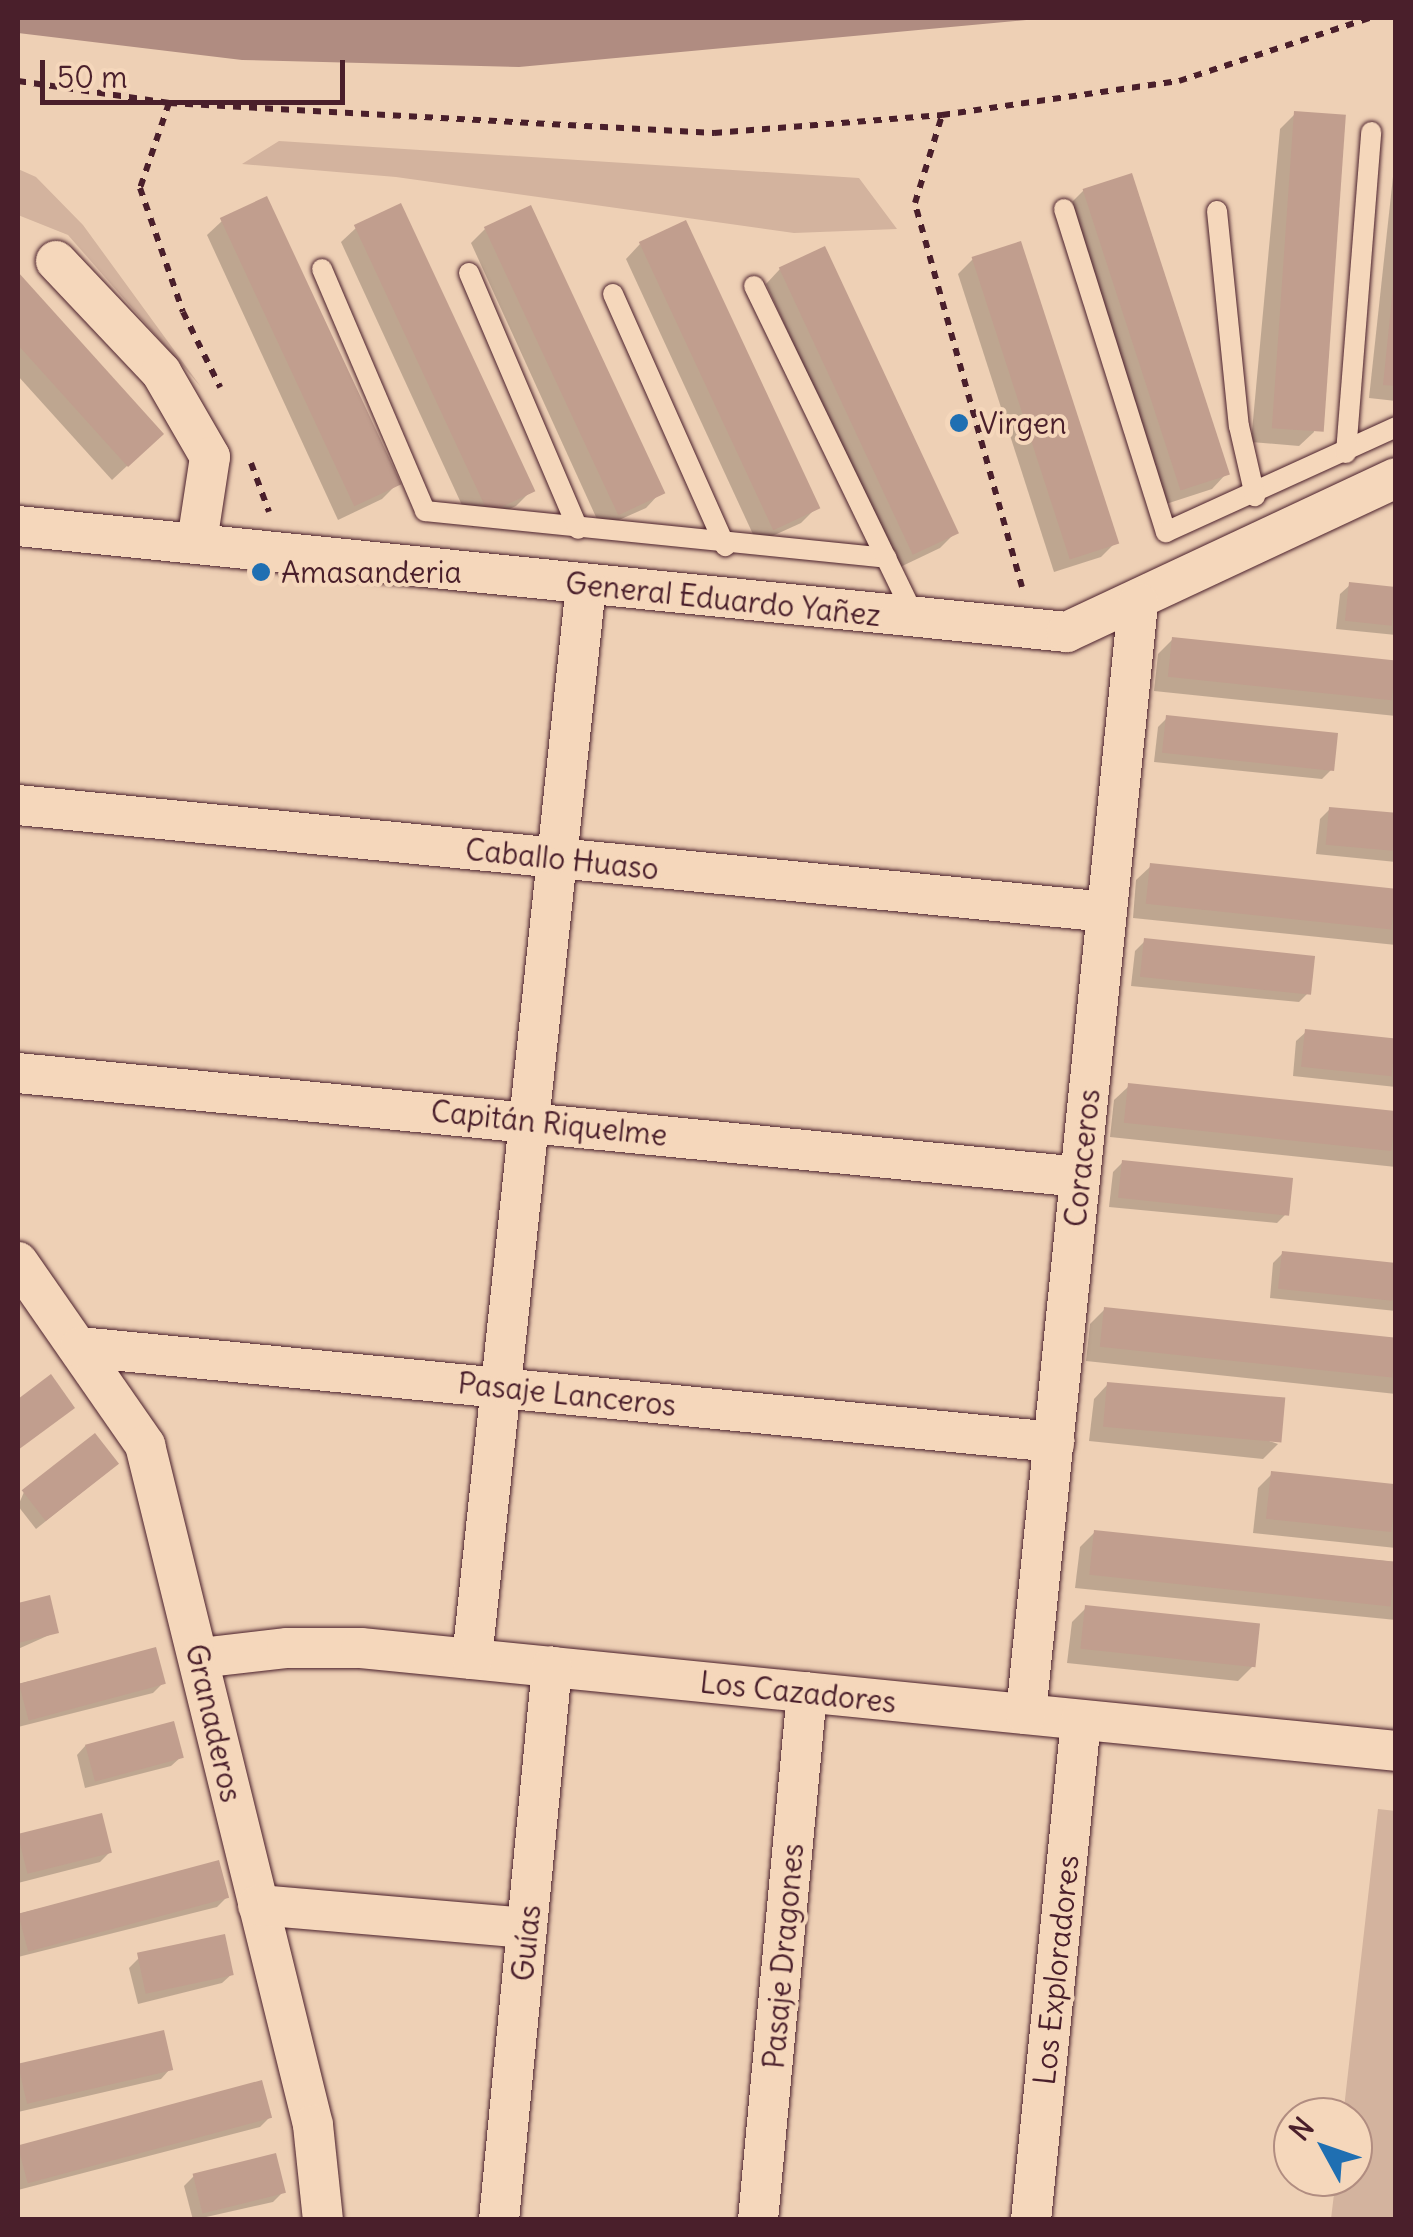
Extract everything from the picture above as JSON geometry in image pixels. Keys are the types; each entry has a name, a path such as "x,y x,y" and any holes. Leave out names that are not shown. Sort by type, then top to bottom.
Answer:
{"street":[{"path":"56,260 160,372 210,457 197,542"},
{"name":"General Eduardo Yañez","path":"18,526 1067,632 1396,478"},
{"path":"472,1660 586,586"},
{"name":"Coraceros","path":"1026,1714 1138,602"},
{"name":"Caballo Huaso","path":"18,805 1107,912"},
{"name":"Capitán Riquelme","path":"18,1073 1080,1176"},
{"name":"Granaderos","path":"18,1262 145,1445 313,2125 323,2220"},
{"name":"Pasaje Lanceros","path":"80,1347 1054,1442"},
{"name":"Los Cazadores","path":"200,1658 320,1646 1396,1751"},
{"name":"Guías","path":"499,2220 552,1667"},
{"name":"Pasaje Dragones","path":"758,2220 807,1692"},
{"name":"Los Exploradores","path":"1031,2220 1081,1720"},
{"path":"258,1905 527,1928"}],"lane":[{"path":"1346,453 1370,132"},
{"path":"1064,209 1166,532 1254,496 1396,428"},
{"path":"1218,211 1239,426 1254,496"},
{"path":"322,269 425,511 725,546 888,558"},
{"path":"469,273 578,529"},
{"path":"754,286 916,619"},
{"path":"613,294 725,546"}],"path":[{"path":"18,81 169,104 714,133 942,116"},
{"path":"169,104 140,188 184,312 223,392"},
{"path":"248,456 272,521"}],"shaded area":[{"path":"18,18 1047,18 519,67 242,60 18,33"},
{"path":"279,141 859,178 897,229 794,233 396,177 242,164"},
{"path":"18,169 36,177 83,225 201,387 68,235 18,215"},
{"path":"1378,1809 1396,1811 1395,2219 1331,2219 1334,2197 1373,2197 1373,2097 1345,2097"}],"building":[{"path":"1294,111 1346,115 1324,432 1272,428"},
{"path":"1132,173 1230,474 1181,491 1083,189"},
{"path":"267,196 401,484 354,506 220,218"},
{"path":"401,203 535,491 488,513 354,225"},
{"path":"531,205 665,493 618,515 484,227"},
{"path":"686,220 820,508 773,530 639,242"},
{"path":"1021,241 1119,543 1070,560 972,257"},
{"path":"825,246 959,533 913,555 779,268"},
{"path":"18,272 164,434 128,467 18,345"},
{"path":"1396,287 1396,386 1383,385"},
{"path":"1349,582 1396,587 1392,626 1345,621"},
{"path":"1172,637 1396,661 1392,700 1168,677"},
{"path":"1166,715 1338,733 1334,771 1162,753"},
{"path":"1329,807 1396,813 1392,851 1326,845"},
{"path":"1150,863 1396,889 1391,930 1146,904"},
{"path":"1144,938 1315,956 1311,995 1140,977"},
{"path":"1305,1029 1396,1039 1392,1076 1301,1067"},
{"path":"1128,1083 1396,1111 1391,1151 1124,1123"},
{"path":"1122,1160 1293,1178 1289,1216 1118,1198"},
{"path":"1282,1251 1396,1263 1392,1301 1278,1289"},
{"path":"1104,1307 1396,1338 1392,1378 1100,1347"},
{"path":"51,1374 75,1408 18,1450 18,1399"},
{"path":"1107,1382 1285,1398 1281,1442 1103,1427"},
{"path":"95,1433 119,1464 46,1521 22,1490"},
{"path":"1271,1471 1396,1484 1391,1532 1266,1519"},
{"path":"1094,1530 1395,1562 1391,1606 1089,1575"},
{"path":"50,1595 59,1633 18,1643 18,1603"},
{"path":"1085,1605 1260,1623 1255,1667 1080,1649"},
{"path":"156,1647 166,1684 29,1720 19,1684"},
{"path":"174,1721 184,1758 95,1782 85,1745"},
{"path":"102,1813 112,1853 28,1874 18,1834"},
{"path":"219,1860 229,1898 28,1952 18,1914"},
{"path":"225,1934 234,1975 146,1994 137,1953"},
{"path":"164,2030 173,2070 27,2104 18,2064"},
{"path":"262,2080 272,2118 28,2183 18,2145"},
{"path":"276,2153 286,2193 202,2214 193,2174"}],"place":[{"name":"Virgen","path":"959,423"},
{"name":"Amasanderia","path":"261,572"}]}
